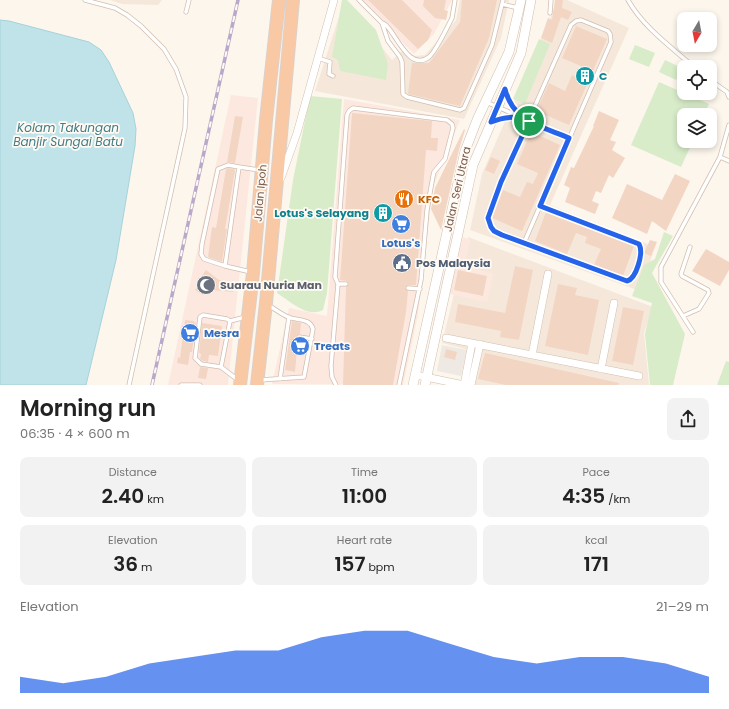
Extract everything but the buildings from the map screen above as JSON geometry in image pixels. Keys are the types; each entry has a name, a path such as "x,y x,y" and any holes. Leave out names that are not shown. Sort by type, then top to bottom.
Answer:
{"highway":[{"name":"Jalan Ipoh","path":"240,384 253,273 279,0"},
{"name":"Jalan Ipoh","path":"258,383 293,0"}],"street":[{"path":"275,194 298,133 334,0"},
{"name":"Jalan Seri Utara","path":"425,381 473,164 521,53 531,0"},
{"name":"Jalan Seri Utara","path":"413,385 462,164 468,145 486,102 509,52 520,4"},
{"path":"532,355 548,274"},
{"path":"601,369 614,303"},
{"path":"446,338 639,376"},
{"path":"416,376 425,381 464,385 476,344"},
{"path":"471,385 476,344"}],"lane":[{"path":"85,0 115,8 127,14 141,26 164,49 176,69 186,97 185,128 129,385"},
{"path":"186,12 189,0"},
{"path":"359,0 382,23 390,28 395,39 411,57 423,60 430,57 452,18 455,0"},
{"path":"550,13 551,0"},
{"path":"628,0 632,8 653,31 686,60"},
{"path":"382,23 388,41 402,62 402,94 407,97 460,110 464,108 492,44 503,2 520,4 529,10"},
{"path":"524,243 569,138 611,42 608,30 581,20 576,21 571,25 501,182 488,218 494,231 524,243 627,281 631,280 634,276 641,252 639,244 540,206"},
{"path":"392,33 396,29"},
{"path":"318,58 330,62 329,74 333,76"},
{"path":"717,85 727,92 729,97"},
{"path":"505,89 508,99 521,117"},
{"path":"486,102 569,138"},
{"path":"336,385 332,377 331,366 338,284 335,277 347,115 353,108 447,120 452,124 453,128 445,160 433,176 427,210 420,289 399,385"},
{"path":"491,122 506,118 521,117"},
{"path":"693,332 661,282 661,267 720,157 729,125"},
{"path":"720,157 729,161"},
{"path":"253,273 204,259 202,254 202,244 218,168 228,165 262,170"},
{"path":"225,266 239,167"},
{"path":"683,316 699,309 709,293 708,290 682,276 681,274 690,247"},
{"path":"338,284 346,284"},
{"path":"408,288 420,289"},
{"path":"258,383 304,376 313,329 312,324 309,322 289,317 266,303"},
{"path":"240,384 221,366 201,364 195,358 200,317 202,315 226,318 230,321 248,317"},
{"path":"280,379 288,336 289,317"},
{"path":"221,366 230,321"},
{"path":"299,337 312,339"},
{"path":"181,385 200,385"}],"shaded area":[{"path":"110,0 162,0 158,5 122,4"},
{"path":"360,0 452,0 434,34 414,54"},
{"path":"460,0 509,0 501,38 464,119 315,91 344,1 392,60 403,50 414,56 425,55 456,20"},
{"path":"558,0 567,0 629,28 550,205 655,247 640,291 470,230 482,174"},
{"path":"231,95 258,98 228,385 168,385"},
{"path":"344,99 460,120 433,187 418,315 403,385 272,384 289,308 327,316"},
{"path":"463,237 470,240 464,265 493,274 487,302 449,294"},
{"path":"468,237 653,307 644,333 649,385 474,385 477,369 465,367 469,350 442,343"},
{"path":"442,345 467,350 461,376 437,371"}],"green space":[{"path":"342,0 347,0 376,30 388,64 386,80 340,71 338,60 332,57"},
{"path":"539,39 550,44 525,104 513,99"},
{"path":"635,45 655,53 649,67 629,59"},
{"path":"665,60 677,66 676,80 659,72"},
{"path":"659,82 677,90 677,100 700,100 709,104 707,108 677,108 677,148 690,148 681,167 631,145"},
{"path":"310,96 342,99 327,293 323,310 317,312 305,311 277,293 293,180"},
{"path":"664,232 673,236 652,273 685,334 673,385 650,385 645,334 652,303 632,296 644,265 655,259"},
{"path":"726,361 729,362 729,385 717,385"}],"water":[{"name":"Kolam Takungan Banjir Sungai Batu","path":"0,20 89,42 101,50 109,62 133,113 136,129 135,146 116,260 86,385 0,385"}],"railway":[{"path":"152,385 238,0"}],"place":[{"name":"C","path":"585,76"},
{"name":"KFC","path":"404,199"},
{"name":"Lotus's Selayang","path":"383,213"},
{"name":"Lotus's","path":"401,224"},
{"name":"Pos Malaysia","path":"402,263"},
{"name":"Suarau Nuria Man","path":"206,285"},
{"name":"Mesra","path":"190,333"},
{"name":"Treats","path":"300,346"}],"route":[{"path":"529,121 501,182 488,218 491,227 494,231 502,235 627,281 631,280 634,276 641,252 639,244 540,206 569,138 521,117 513,108 505,89 491,122 498,119 521,117 529,121"}]}
